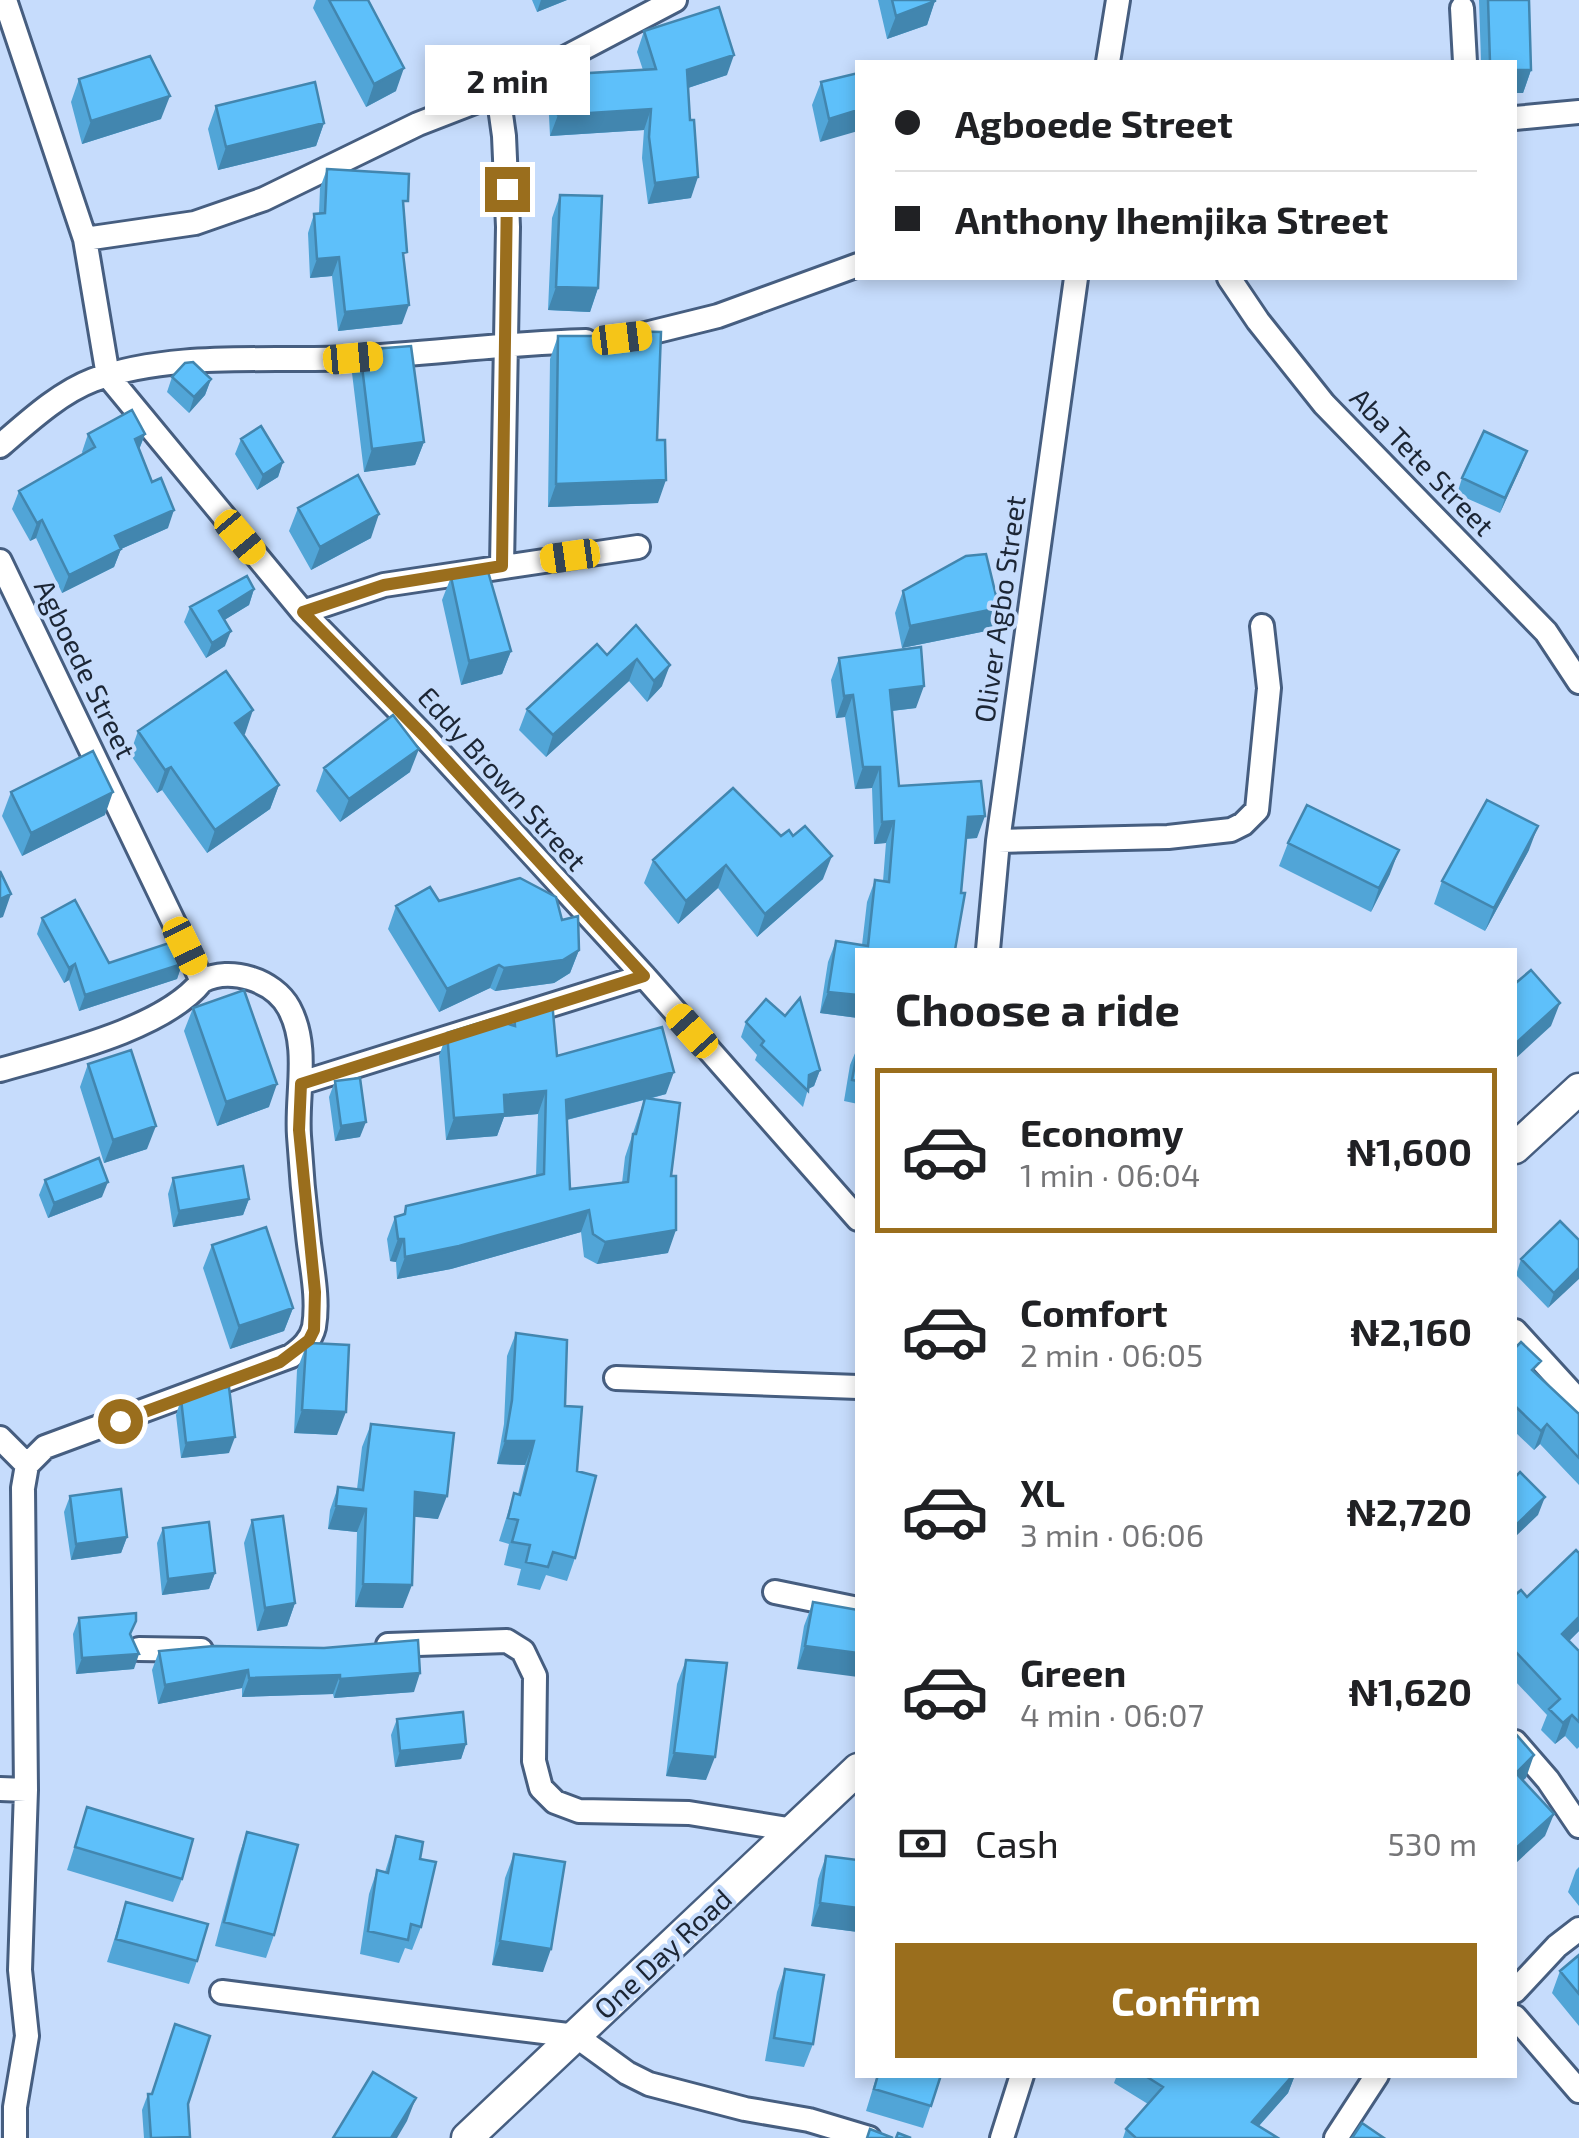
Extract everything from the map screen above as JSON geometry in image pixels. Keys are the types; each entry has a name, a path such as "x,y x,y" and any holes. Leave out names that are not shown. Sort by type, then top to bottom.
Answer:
{"main road":[{"path":"1517,1146 1579,1089"},
{"name":"One Day Road","path":"467,2138 855,1772"}],"street":[{"path":"5,0 85,239 119,372"},
{"path":"85,239 167,228 264,199 418,124 498,92 674,0"},
{"path":"1108,60 1118,0"},
{"path":"1462,8 1465,60"},
{"path":"498,92 508,227 502,566"},
{"path":"1517,118 1579,112"},
{"path":"0,446 70,392 119,372 186,362 353,358 646,335 766,300 855,266"},
{"name":"Oliver Agbo Street","path":"988,948 998,841 1076,280"},
{"name":"Aba Tete Street","path":"1230,280 1324,404 1546,632 1579,682"},
{"name":"Eddy Brown Street","path":"119,372 303,612 424,736 644,976 855,1216"},
{"path":"303,612 384,585 638,546"},
{"name":"Agboede Street","path":"0,561 202,980"},
{"path":"998,841 1168,836 1231,830 1243,824 1257,810 1269,688 1262,626"},
{"path":"0,1070 77,1048 173,1009 202,980 214,976 254,980 274,990 284,999 295,1023 301,1084 299,1130 315,1292 314,1330 309,1340 280,1362 45,1447 27,1465 26,1790 20,1970 27,2036 8,2106 15,2138"},
{"path":"301,1084 644,976"},
{"path":"1517,1334 1579,1401"},
{"path":"616,1378 855,1386"},
{"path":"0,1438 27,1465"},
{"path":"0,1592 24,1592"},
{"path":"775,1592 855,1607"},
{"path":"363,1647 508,1640 524,1652 535,1676 534,1760 540,1788 567,1809 690,1812 794,1830"},
{"path":"139,1649 218,1650"},
{"path":"1517,1744 1548,1780 1579,1826"},
{"path":"0,1788 26,1790"},
{"path":"1517,1989 1579,1929"},
{"path":"222,1992 576,2036 627,2073 661,2088 809,2120 868,2138"},
{"path":"1517,2019 1579,2091"},
{"path":"1002,2138 1021,2078"},
{"path":"1336,2138 1374,2078"}],"building":[{"path":"329,0 368,0 404,68 374,84"},
{"path":"892,0 935,0 935,1 896,16"},
{"path":"1488,0 1529,0 1531,70 1517,70 1517,60 1490,60"},
{"path":"719,7 734,55 687,70 698,177 655,183 649,137 651,109 558,115 556,75 656,69 644,31"},
{"path":"150,56 170,96 91,121 79,79"},
{"path":"855,74 855,111 829,119 821,82"},
{"path":"315,82 324,123 226,147 216,106"},
{"path":"327,169 409,174 408,201 403,201 407,252 403,253 409,305 345,312 339,257 317,259 314,214 325,213"},
{"path":"560,195 602,196 598,288 556,287"},
{"path":"620,331 661,332 657,440 665,440 666,480 556,484 558,336 620,336"},
{"path":"411,346 424,442 372,449 360,350"},
{"path":"193,362 211,379 194,397 172,377 185,363"},
{"path":"132,410 145,434 135,439 152,482 161,478 174,510 115,536 121,549 69,575 42,520 37,523 19,491 95,447 88,434"},
{"path":"261,426 283,462 263,475 241,439"},
{"path":"1484,431 1527,451 1505,498 1462,478"},
{"path":"358,475 379,514 320,547 298,508"},
{"path":"986,554 999,608 910,626 903,591 966,556"},
{"path":"487,568 511,651 469,661 451,577"},
{"path":"247,576 254,589 219,611 231,631 212,643 190,607"},
{"path":"636,625 670,665 654,681 637,659 553,735 527,709 597,644 607,655"},
{"path":"921,647 924,686 890,690 899,786 981,781 985,816 968,817 961,893 965,893 955,948 855,948 855,995 828,992 836,941 868,946 875,880 889,882 894,821 882,822 880,767 863,767 853,695 844,696 839,658"},
{"path":"226,671 253,710 235,723 279,785 215,830 171,767 165,770 138,731"},
{"path":"393,715 419,749 349,799 324,768"},
{"path":"93,751 113,792 31,833 11,792"},
{"path":"733,788 781,836 789,830 793,836 805,826 832,856 765,914 726,865 686,901 653,860"},
{"path":"1487,800 1538,826 1494,908 1442,881"},
{"path":"1307,805 1399,850 1379,888 1288,843"},
{"path":"0,871 11,894 0,899"},
{"path":"520,878 556,897 562,920 578,916 579,950 563,960 504,968 499,965 447,989 396,906 430,887 439,901"},
{"path":"75,900 109,963 175,941 182,964 85,995 75,964 69,968 42,918"},
{"path":"1531,970 1560,1003 1517,1042 1517,982"},
{"path":"244,990 277,1084 226,1102 193,1008"},
{"path":"800,998 820,1070 809,1075 808,1091 761,1045 764,1041 746,1022 766,999 785,1016"},
{"path":"552,1001 557,1056 662,1027 674,1072 566,1100 570,1189 628,1182 633,1134 645,1098 680,1103 671,1176 676,1176 676,1230 605,1242 593,1234 589,1210 405,1257 404,1239 398,1239 395,1217 405,1214 406,1206 544,1174 546,1091 504,1095 505,1114 454,1118 447,1033 492,1019 515,1026 514,1013"},
{"path":"131,1050 156,1126 113,1140 88,1064"},
{"path":"360,1078 366,1122 341,1126 335,1081"},
{"path":"99,1158 108,1182 54,1203 45,1180"},
{"path":"243,1166 249,1199 179,1211 173,1178"},
{"path":"1560,1221 1579,1240 1579,1268 1554,1293 1521,1259"},
{"path":"266,1227 293,1308 239,1326 212,1245"},
{"path":"516,1333 567,1340 565,1406 582,1407 577,1471 596,1476 575,1558 553,1552 548,1567 526,1562 530,1545 512,1542 518,1520 508,1518 514,1493 520,1495 534,1441 505,1441"},
{"path":"1521,1342 1541,1361 1532,1370 1579,1414 1579,1458 1547,1424 1541,1431 1517,1408 1517,1346"},
{"path":"349,1345 346,1412 302,1410 306,1346"},
{"path":"229,1387 235,1437 186,1443 181,1399"},
{"path":"371,1424 454,1433 447,1496 415,1492 412,1585 363,1584 366,1509 336,1506 338,1487 363,1490"},
{"path":"1520,1472 1545,1497 1517,1524"},
{"path":"121,1489 127,1537 76,1544 70,1496"},
{"path":"283,1516 295,1603 265,1608 252,1520"},
{"path":"209,1522 215,1573 168,1579 163,1528"},
{"path":"1576,1550 1579,1553 1579,1617 1562,1634 1579,1651 1579,1722 1572,1715 1563,1723 1549,1709 1560,1699 1517,1653 1517,1593 1521,1590 1527,1597"},
{"path":"813,1602 855,1609 855,1653 805,1646"},
{"path":"136,1613 130,1634 139,1654 82,1658 79,1618"},
{"path":"418,1640 420,1673 340,1679 340,1675 249,1678 248,1670 165,1685 159,1651 214,1646 324,1648"},
{"path":"686,1660 727,1663 715,1757 674,1753"},
{"path":"463,1712 466,1744 400,1751 397,1719"},
{"path":"1517,1735 1534,1755 1517,1772"},
{"path":"1517,1774 1554,1814 1517,1847"},
{"path":"87,1807 193,1839 182,1879 75,1847"},
{"path":"247,1832 298,1845 274,1935 224,1922"},
{"path":"396,1836 423,1842 420,1859 436,1862 421,1927 411,1924 408,1940 368,1931 377,1870 388,1873"},
{"path":"514,1854 565,1862 551,1949 500,1941"},
{"path":"826,1856 855,1860 855,1908 820,1903"},
{"path":"126,1902 208,1924 197,1961 116,1939"},
{"path":"1579,1955 1579,1994 1560,1971"},
{"path":"785,1969 824,1975 813,2044 774,2038"},
{"path":"175,2024 210,2036 188,2104 190,2137 151,2138 148,2094 152,2094"},
{"path":"373,2072 416,2098 391,2138 333,2138"},
{"path":"877,2078 940,2078 931,2106 874,2089"},
{"path":"1149,2078 1290,2078 1252,2122 1278,2138 1136,2138 1126,2129 1163,2087"},
{"path":"1362,2123 1384,2138 1352,2138"},
{"path":"870,2129 893,2138 867,2138"}],"route":[{"path":"120,1421 280,1362 309,1340 314,1330 315,1292 299,1130 301,1084 644,976 424,736 303,612 384,585 502,566 507,189"}]}
